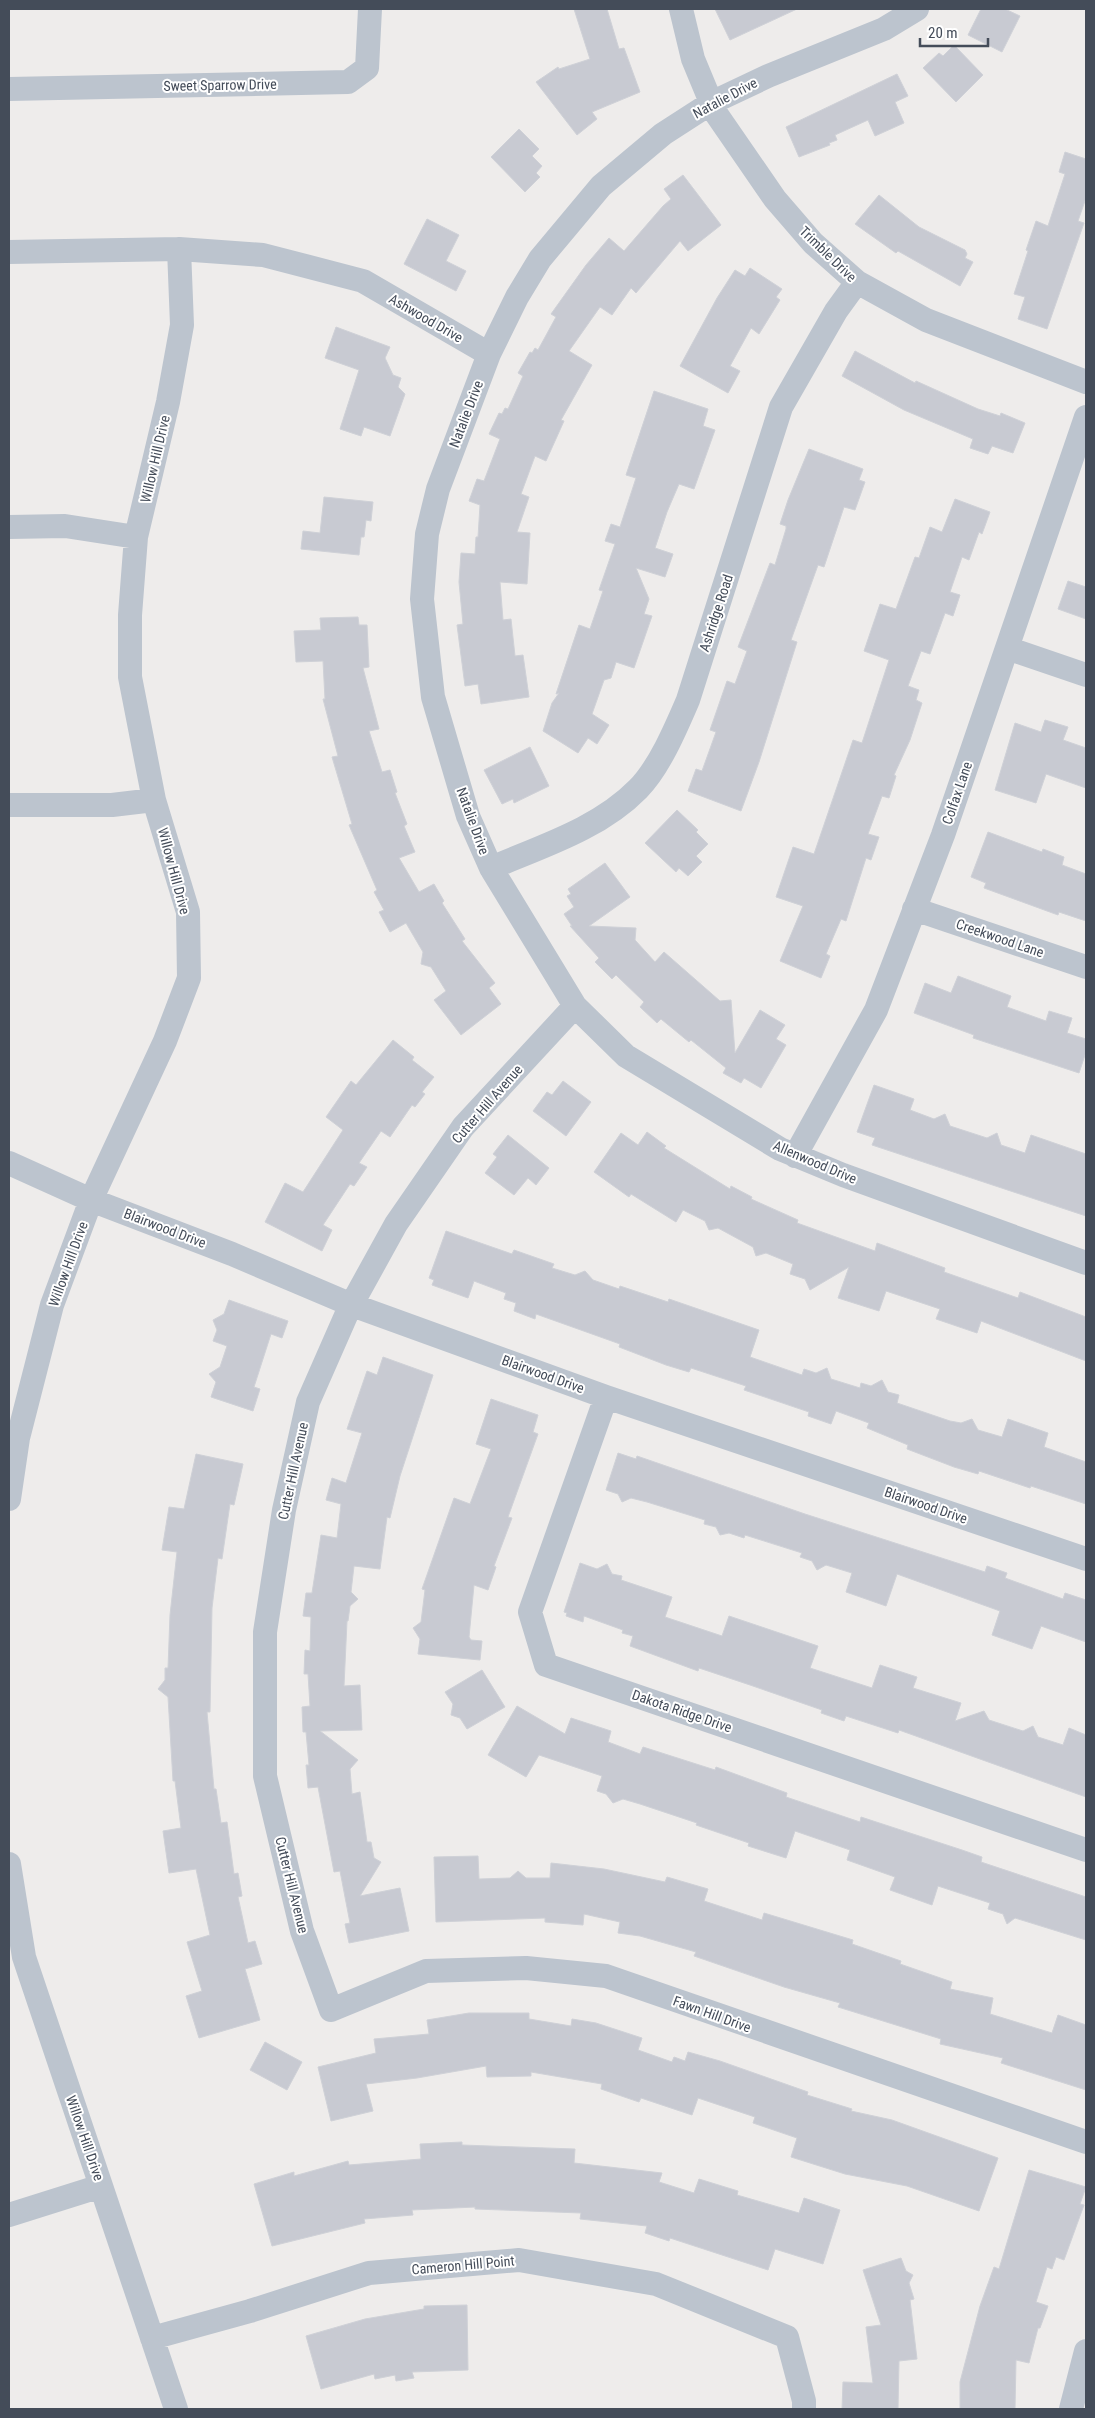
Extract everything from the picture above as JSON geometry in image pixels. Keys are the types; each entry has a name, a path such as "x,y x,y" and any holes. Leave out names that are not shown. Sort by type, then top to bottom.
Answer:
{"street":[{"name":"Sweet Sparrow Drive","path":"9,89 348,82 367,68 370,9"},
{"name":"Trimble Drive","path":"681,9 692,59 715,112 776,200 813,243 857,282 926,320 1086,382"},
{"name":"Natalie Drive","path":"575,1006 490,868 468,816 433,697 422,600 426,534 438,489 489,354 517,297 540,259 601,186 663,134 711,103 768,76 884,29 917,9"},
{"name":"Ashwood Drive","path":"9,252 179,249 263,255 363,281 489,354"},
{"name":"Willow Hill Drive","path":"9,1499 18,1438 52,1305 91,1200 165,1041 189,978 188,912 154,800 130,677 130,615 136,537 168,402 182,325 179,249"},
{"name":"Ashridge Road","path":"490,868 580,830 613,809 638,789 670,742 688,700 781,407 836,311 857,282"},
{"name":"Colfax Lane","path":"795,1156 876,1010 943,835 1086,417"},
{"path":"9,527 65,526 136,537"},
{"path":"1007,648 1086,675"},
{"path":"9,805 112,805 154,800"},
{"name":"Creekwood Lane","path":"914,909 1086,967"},
{"name":"Allenwood Drive","path":"575,1006 626,1056 780,1149 1086,1263"},
{"name":"Cutter Hill Avenue","path":"331,2010 302,1931 266,1776 264,1632 284,1510 308,1402 352,1305 396,1224 463,1126 575,1006"},
{"name":"Blairwood Drive","path":"9,1163 91,1200 232,1254 352,1305 606,1397 1086,1559"},
{"name":"Dakota Ridge Drive","path":"606,1397 530,1612 546,1665 1086,1850"},
{"name":"Willow Hill Drive","path":"9,1864 24,1957 176,2409"},
{"name":"Fawn Hill Drive","path":"331,2010 426,1971 526,1968 606,1976 1086,2142"},
{"path":"9,2215 101,2186"},
{"name":"Cameron Hill Point","path":"152,2338 368,2273 519,2260 656,2284 787,2337 804,2402 804,2409"},
{"path":"1071,2409 1086,2351"}],"building":[{"path":"574,9 607,9 619,49 624,48 640,92 592,112 597,119 577,135 536,82 558,67 559,69 590,59"},
{"path":"715,9 797,9 730,40"},
{"path":"981,9 1005,9 1020,16 1002,52 968,35"},
{"path":"954,45 983,75 956,102 923,68 939,53 943,56"},
{"path":"897,74 908,96 895,102 904,123 875,136 868,120 835,135 837,140 829,143 830,145 799,157 786,127"},
{"path":"519,129 539,149 532,156 542,166 536,173 540,177 525,192 491,157"},
{"path":"1065,152 1086,159 1086,198 1078,221 1084,223 1047,329 1018,319 1025,297 1014,294 1036,221 1048,226 1065,174 1059,172"},
{"path":"683,175 721,225 688,251 680,241 636,293 631,288 612,315 600,307 569,351 592,365 561,420 564,421 546,461 535,456 521,494 529,497 517,532 530,533 527,584 500,582 503,620 511,619 515,656 523,655 529,697 481,704 478,684 465,686 457,625 463,624 459,582 461,553 475,554 476,537 478,537 480,505 469,501 477,479 484,481 500,439 489,434 499,413 502,414 505,408 508,409 523,376 518,373 530,352 532,353 535,348 538,350 556,317 551,314 586,265 609,238 624,251 671,199 664,189"},
{"path":"879,195 919,227 965,250 967,254 965,258 973,262 960,286 898,251 896,253 855,224"},
{"path":"427,219 459,235 446,261 466,271 456,291 404,264"},
{"path":"750,268 782,289 776,297 780,300 759,334 751,328 730,366 740,371 728,393 680,366 717,298 735,270 745,276"},
{"path":"336,327 390,347 385,358 393,375 401,378 398,387 405,394 390,436 364,427 361,436 340,429 359,370 325,358"},
{"path":"855,351 915,383 916,381 978,409 1000,416 1001,413 1025,423 1013,453 992,446 988,454 970,448 973,439 904,410 842,376"},
{"path":"654,391 708,409 703,426 715,430 694,489 679,484 667,512 655,548 673,554 665,577 636,568 649,599 644,614 652,616 634,668 616,662 611,678 604,680 592,714 609,725 597,744 588,738 578,753 543,731 552,703 559,693 556,694 579,625 590,629 603,591 599,590 615,544 605,541 611,524 620,527 636,478 626,475"},
{"path":"809,449 863,469 859,480 865,482 855,510 844,507 824,567 818,565 791,640 797,642 759,762 741,811 688,791 696,769 702,771 716,732 710,730 727,681 735,684 747,651 738,647 770,563 775,565 786,529 786,526 780,524"},
{"path":"324,497 373,502 371,521 366,520 364,537 361,537 359,555 301,549 303,531 320,533"},
{"path":"955,499 990,512 982,534 979,532 969,560 962,557 950,592 960,595 953,616 945,613 930,654 921,651 908,686 919,690 916,700 922,703 910,740 894,775 896,776 889,798 882,796 868,834 879,837 871,860 866,858 846,921 841,919 826,954 830,956 821,978 780,961 803,906 776,897 793,847 814,854 853,740 862,743 889,660 864,651 880,604 896,609 915,557 919,558 930,527 942,532"},
{"path":"1068,581 1086,587 1086,619 1058,609"},
{"path":"358,617 359,625 367,625 369,667 363,668 379,729 369,731 382,772 390,770 397,792 395,793 407,824 404,826 415,852 399,858 419,892 434,884 444,901 442,903 465,939 462,941 495,983 489,988 501,1004 461,1035 434,1000 446,991 431,967 421,964 423,952 406,923 390,932 379,912 384,910 374,892 377,890 349,825 352,824 332,757 338,756 323,699 325,699 323,661 296,662 294,631 321,630 320,618"},
{"path":"1045,720 1068,727 1063,740 1086,748 1086,788 1046,774 1036,803 995,790 1015,723 1041,732"},
{"path":"530,747 549,786 514,803 513,799 502,804 484,770"},
{"path":"677,810 698,830 696,832 708,844 696,856 702,862 688,876 679,868 676,872 645,843"},
{"path":"988,832 1042,852 1043,849 1064,857 1062,865 1086,874 1086,921 1059,912 1058,915 984,888 986,883 971,877"},
{"path":"605,863 630,897 589,926 636,928 635,940 655,962 664,952 720,1001 731,1000 735,1053 760,1010 785,1025 776,1039 786,1045 761,1088 744,1078 741,1083 723,1073 726,1068 691,1040 689,1042 661,1019 657,1023 640,1007 644,1002 616,975 612,979 595,962 599,958 570,926 572,926 564,914 574,907 567,896 571,894 568,889"},
{"path":"958,976 1011,996 1007,1007 1046,1021 1049,1011 1072,1018 1067,1033 1086,1039 1086,1052 1079,1073 973,1038 974,1035 914,1013 925,983 951,993"},
{"path":"393,1040 414,1057 412,1060 434,1077 422,1092 425,1094 415,1107 412,1105 390,1137 381,1131 359,1163 367,1167 354,1186 350,1184 323,1225 332,1230 322,1251 265,1222 285,1183 303,1192 343,1130 326,1117 351,1081 356,1085"},
{"path":"563,1081 591,1102 566,1136 533,1111 547,1092 552,1095"},
{"path":"874,1085 914,1099 910,1110 934,1119 945,1114 950,1126 987,1138 997,1133 1001,1145 1025,1153 1031,1135 1086,1154 1086,1216 872,1145 875,1138 857,1132"},
{"path":"647,1132 666,1146 664,1148 730,1189 731,1186 752,1197 751,1199 798,1220 797,1223 875,1251 877,1243 945,1268 944,1272 1018,1298 1020,1292 1086,1317 1086,1361 981,1321 977,1333 936,1319 940,1309 886,1291 879,1311 838,1298 849,1267 810,1290 805,1279 790,1274 793,1264 766,1253 756,1256 753,1247 718,1228 709,1230 705,1221 683,1210 676,1222 631,1194 629,1197 594,1172 621,1133 638,1145"},
{"path":"508,1135 549,1168 536,1185 528,1178 514,1195 485,1173 497,1157 493,1154"},
{"path":"446,1231 512,1254 514,1250 554,1264 552,1268 575,1275 585,1271 593,1280 619,1289 620,1286 668,1302 669,1299 759,1330 750,1357 802,1375 804,1369 816,1373 827,1368 831,1379 860,1388 861,1383 871,1386 882,1380 888,1392 899,1395 897,1403 950,1421 961,1423 972,1419 978,1430 1002,1437 1008,1419 1048,1433 1044,1447 1086,1462 1086,1504 979,1471 978,1474 954,1467 907,1449 908,1445 867,1428 869,1423 836,1411 831,1424 808,1416 809,1412 744,1390 746,1386 691,1368 689,1372 666,1365 619,1347 620,1344 536,1314 535,1319 514,1311 516,1303 504,1299 506,1293 474,1281 468,1298 432,1285 434,1280 429,1278"},
{"path":"229,1300 288,1321 282,1338 271,1334 254,1387 260,1389 253,1411 211,1397 216,1382 209,1374 220,1367 227,1346 213,1341 217,1330 213,1320 224,1314"},
{"path":"383,1357 433,1375 400,1476 390,1518 387,1517 380,1569 354,1566 351,1592 358,1599 350,1606 347,1621 344,1686 360,1685 362,1730 320,1731 358,1760 350,1769 352,1794 360,1792 367,1842 371,1842 374,1858 381,1862 360,1896 400,1888 409,1931 349,1943 345,1924 350,1923 340,1871 334,1872 318,1787 308,1788 306,1765 309,1765 306,1732 303,1732 302,1707 310,1706 308,1674 304,1674 305,1650 310,1651 311,1617 303,1616 306,1593 312,1593 321,1535 337,1538 341,1504 326,1500 332,1478 346,1483 362,1433 347,1429 367,1371 377,1375"},
{"path":"491,1399 538,1415 533,1432 538,1434 508,1517 512,1518 494,1566 496,1567 488,1590 474,1585 469,1637 471,1640 482,1641 480,1660 418,1654 420,1639 413,1628 421,1622 425,1590 422,1589 454,1498 470,1504 491,1449 476,1444"},
{"path":"618,1453 636,1459 637,1456 805,1514 985,1572 987,1566 1007,1573 1005,1578 1063,1599 1065,1593 1086,1600 1086,1642 1041,1626 1032,1649 992,1635 1000,1611 897,1574 886,1606 846,1592 852,1573 826,1565 817,1570 812,1561 800,1557 802,1553 745,1535 744,1538 729,1533 720,1535 716,1527 704,1524 705,1520 647,1502 631,1498 622,1502 618,1494 606,1490"},
{"path":"196,1454 243,1464 234,1505 230,1504 222,1559 218,1558 212,1608 210,1712 207,1712 214,1789 216,1789 221,1823 227,1822 234,1874 238,1873 242,1896 238,1897 248,1943 255,1941 262,1964 245,1969 260,2020 199,2038 186,1996 202,1991 187,1942 210,1935 196,1869 169,1873 163,1831 181,1828 175,1781 173,1781 168,1697 158,1689 165,1680 165,1668 168,1668 170,1615 177,1552 162,1550 169,1507 184,1509"},
{"path":"580,1563 597,1569 607,1564 612,1574 622,1576 621,1580 672,1597 665,1617 722,1636 729,1616 818,1646 810,1668 872,1688 880,1665 917,1677 913,1688 961,1703 955,1721 984,1711 989,1720 1023,1731 1033,1726 1038,1737 1063,1745 1069,1728 1086,1735 1086,1797 899,1730 898,1733 846,1716 844,1721 821,1713 822,1710 699,1668 698,1671 630,1646 633,1636 622,1633 623,1630 584,1616 583,1622 566,1616 567,1613 564,1612"},
{"path":"482,1670 505,1707 467,1729 460,1718 451,1715 453,1704 445,1692"},
{"path":"517,1706 565,1734 571,1718 611,1731 608,1742 640,1754 643,1747 715,1770 716,1767 787,1793 786,1797 860,1822 861,1817 962,1850 982,1857 981,1862 1086,1897 1086,1940 1015,1918 1007,1924 1003,1914 988,1909 990,1903 938,1886 932,1905 890,1890 895,1877 847,1860 850,1850 795,1831 786,1858 748,1846 749,1843 696,1825 697,1823 640,1804 623,1799 613,1803 606,1794 597,1791 602,1776 539,1755 526,1777 488,1755"},
{"path":"478,1856 479,1879 510,1878 518,1871 526,1878 550,1878 551,1863 604,1869 665,1882 667,1877 708,1889 704,1901 762,1920 764,1913 853,1940 852,1944 901,1961 900,1964 952,1982 950,1989 993,1998 990,2014 1052,2033 1058,2015 1086,2025 1086,2090 1001,2063 1003,2058 940,2044 941,2039 838,2007 840,2003 784,1987 694,1956 696,1952 640,1936 618,1933 620,1922 584,1914 583,1925 545,1922 545,1918 436,1922 434,1857"},
{"path":"469,2013 529,2013 529,2019 571,2026 572,2019 596,2023 642,2038 638,2050 672,2062 674,2057 685,2061 688,2052 720,2061 808,2092 807,2095 852,2109 851,2111 892,2120 998,2158 979,2211 907,2186 845,2174 791,2157 797,2138 753,2123 755,2117 698,2098 692,2115 641,2098 639,2102 601,2089 602,2084 531,2072 531,2076 487,2077 486,2066 417,2078 366,2084 373,2111 331,2121 318,2067 376,2053 374,2039 429,2034 427,2020"},
{"path":"265,2042 302,2062 287,2090 250,2070"},
{"path":"462,2142 462,2145 575,2149 574,2163 662,2173 659,2182 694,2193 699,2179 738,2191 737,2195 799,2213 804,2198 840,2210 823,2264 775,2249 768,2270 670,2238 669,2241 645,2233 647,2226 580,2219 581,2213 475,2209 475,2207 412,2210 413,2215 364,2219 365,2223 272,2246 254,2184 294,2172 294,2176 348,2161 349,2165 421,2159 420,2144"},
{"path":"1029,2170 1086,2187 1080,2204 1084,2205 1064,2260 1056,2257 1052,2269 1047,2267 1036,2302 1048,2306 1040,2328 1038,2328 1029,2363 1016,2360 1015,2409 960,2409 960,2382 980,2306 994,2267 999,2269"},
{"path":"901,2258 906,2271 913,2275 909,2283 914,2299 910,2300 917,2359 899,2361 898,2409 842,2409 843,2382 873,2383 866,2327 881,2325 863,2270"},
{"path":"467,2305 468,2370 412,2372 414,2378 396,2381 395,2375 375,2379 374,2374 321,2389 306,2336 365,2319 424,2309 424,2306"}]}
